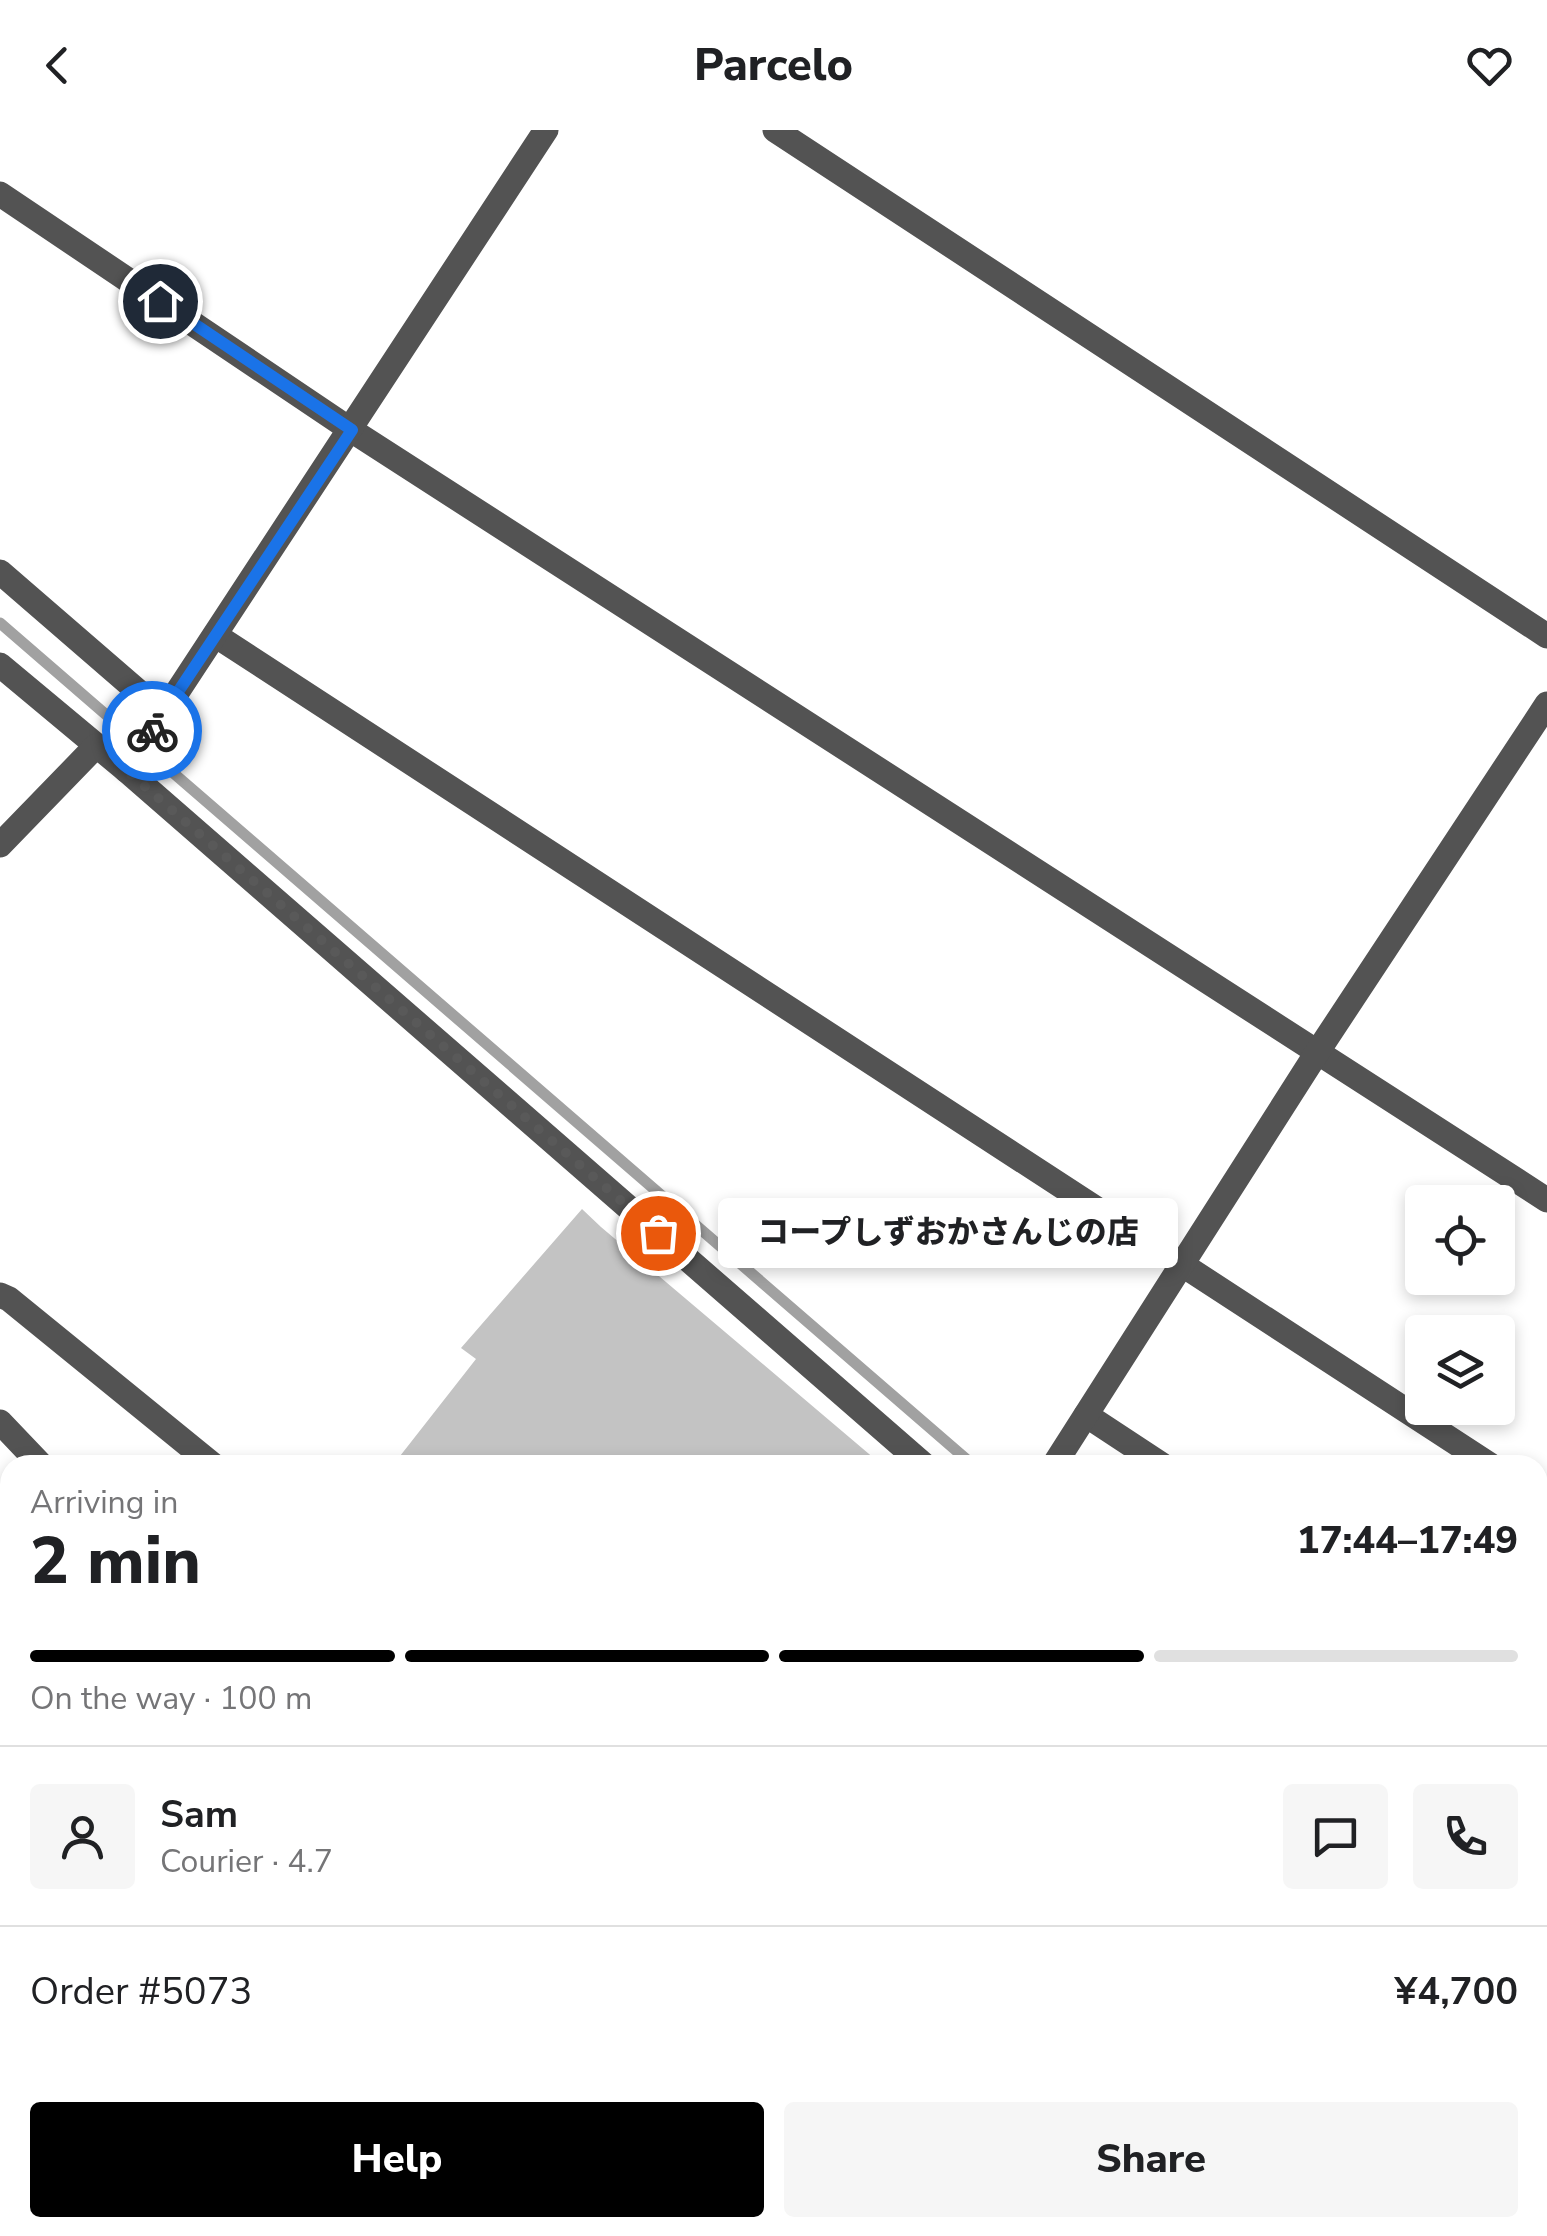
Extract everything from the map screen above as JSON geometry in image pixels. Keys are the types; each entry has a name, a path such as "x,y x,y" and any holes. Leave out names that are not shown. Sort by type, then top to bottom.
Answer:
{"street":[{"path":"126,770 546,130"},
{"path":"775,130 1547,636"},
{"path":"0,194 352,430 1547,1200"},
{"path":"0,572 163,713"},
{"path":"215,635 1475,1455"},
{"path":"0,665 126,770 913,1455"},
{"path":"1060,1455 1318,1051 1547,704"},
{"path":"0,845 96,746"},
{"path":"0,1296 9,1299 201,1455"},
{"path":"1086,1415 1147,1455"},
{"path":"0,1422 31,1455"}],"building":[{"path":"582,1209 870,1455 401,1455 476,1359 461,1348"}],"waterway":[{"path":"0,623 961,1455"}],"way so far":[{"path":"152,731 126,770 658,1233"}],"place":[{"name":"コープしずおかさんじの店","path":"658,1233"}],"route":[{"path":"152,731 352,430 160,301"}]}
